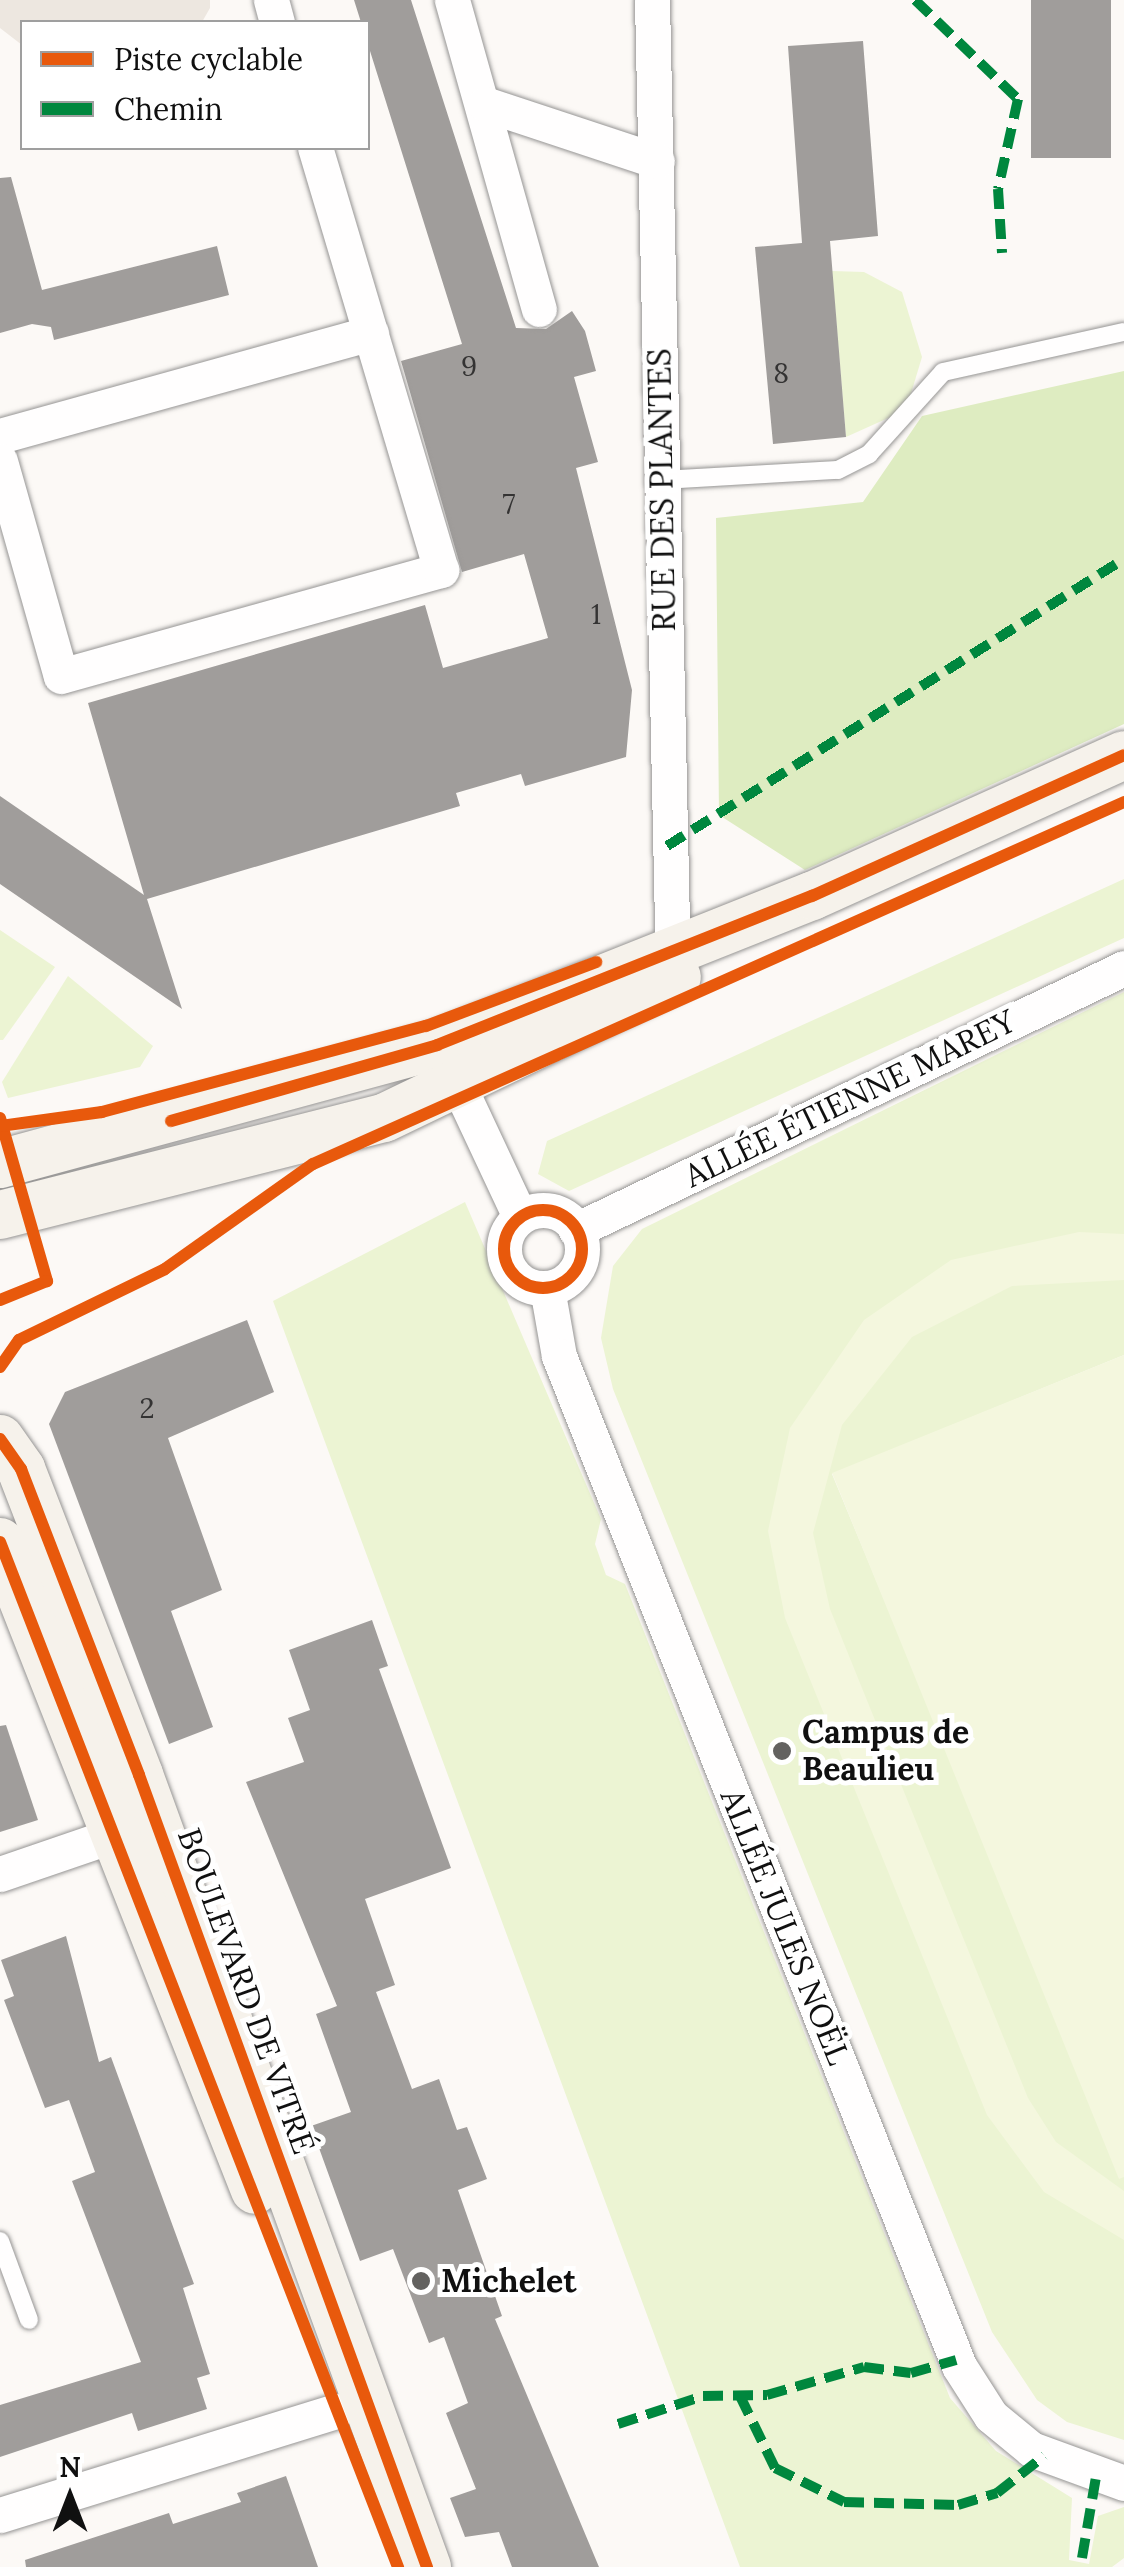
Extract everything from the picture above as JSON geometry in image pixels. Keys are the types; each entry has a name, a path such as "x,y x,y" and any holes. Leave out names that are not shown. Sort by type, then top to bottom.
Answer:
{"main road":[{"path":"0,1164 171,1121 449,1064 673,963 761,936 812,896 1124,754"},
{"path":"0,1215 384,1118 449,1064"},
{"name":"BOULEVARD DE VITRÉ","path":"0,1439 21,1469 139,1774 426,2567"},
{"name":"BOULEVARD DE VITRÉ","path":"0,1542 117,1834 398,2567"}],"street":[{"path":"452,0 485,104 538,309"},
{"name":"RUE DES PLANTES","path":"652,0 673,963"},
{"path":"485,104 657,161"},
{"path":"0,460 61,676 440,570 316,150"},
{"path":"0,436 371,333"},
{"name":"ALLÉE ÉTIENNE MAREY","path":"576,1230 1124,968"},
{"path":"449,1064 520,1218"},
{"path":"557,1212 576,1230 578,1267 547,1288 522,1283 506,1262 505,1238 520,1218 557,1212"},
{"name":"ALLÉE JULES NOËL","path":"547,1288 559,1356 959,2366 1020,2441 1063,2466 1124,2483"},
{"path":"0,1874 117,1834"},
{"path":"0,2514 336,2411"}],"lane":[{"path":"662,480 838,470 869,454 943,372 1124,332"},
{"path":"0,2241 29,2320"}],"green space":[{"path":"832,271 864,272 902,292 922,357 906,410 846,437"},
{"path":"1124,371 1124,724 805,870 719,815 716,518 863,502 922,416"},
{"path":"1124,879 1124,938 569,1191 538,1174 547,1141"},
{"path":"0,930 55,967 3,1040 0,1040"},
{"path":"68,976 153,1046 140,1067 8,1098 2,1082"},
{"path":"1124,992 1124,1355 832,1474 1124,2177 1124,2440 1067,2422 1037,2400 992,2332 613,1389 601,1338 613,1266 642,1229"},
{"path":"465,1202 601,1519 595,1544 606,1575 625,1584 950,2398 996,2451 1072,2498 1069,2560 1089,2564 1098,2516 1124,2507 1124,2558 1112,2567 740,2567 273,1301"},
{"path":"1079,1232 1124,1234 1124,1280 1012,1286 912,1337 842,1425 813,1533 830,1609 1028,2098 1056,2142 1124,2191 1124,2240 1044,2192 987,2115 785,1618 768,1531 790,1428 864,1320 951,1260"},
{"path":"1124,1355 1124,2177 1119,2179 832,1473"}],"shaded area":[{"path":"0,0 210,0 203,20 20,20 20,43 0,28"}],"building":[{"path":"354,0 411,0 516,328 546,329 572,311 585,331 596,371 574,377 598,462 576,468 632,690 626,757 525,786 521,774 456,793 460,806 147,899 182,1009 0,884 0,796 144,895 88,703 425,605 443,668 548,638 524,554 462,572 401,361 462,344 370,51 370,20 360,20"},
{"path":"1031,0 1111,0 1111,158 1031,158"},
{"path":"863,41 878,236 830,241 846,437 773,444 755,247 802,243 788,46"},
{"path":"11,177 42,290 217,246 229,295 54,340 51,327 32,324 0,333 0,178"},
{"path":"247,1320 274,1392 168,1438 222,1590 171,1611 213,1727 169,1744 49,1424 65,1392"},
{"path":"372,1620 388,1666 379,1669 451,1868 365,1899 395,1985 376,1992 412,2089 439,2079 457,2130 467,2127 487,2179 458,2190 502,2316 495,2319 599,2567 512,2567 499,2532 465,2537 450,2498 476,2489 446,2413 468,2403 444,2337 429,2343 393,2249 360,2261 311,2126 351,2112 316,2014 337,2006 246,1782 304,1762 288,1718 310,1710 289,1650"},
{"path":"6,1725 38,1820 0,1832 0,1726"},
{"path":"66,1936 99,2062 111,2057 194,2284 183,2288 210,2374 197,2378 207,2409 138,2431 132,2413 0,2457 0,2405 141,2362 72,2181 95,2172 69,2100 45,2108 4,2000 14,1996 1,1960"},
{"path":"286,2476 318,2567 26,2567 25,2560 169,2513 173,2524 241,2502 237,2493"}],"marked path":[{"path":"915,0 1018,99 998,189 1002,253"},
{"path":"667,846 1124,559"},
{"path":"618,2424 703,2396 767,2395 864,2367 911,2373 956,2360"},
{"path":"740,2396 775,2468 844,2502 958,2505 997,2493 1044,2456"},
{"path":"1082,2558 1096,2477"}],"cycle path":[{"path":"171,1121 437,1045 812,896 1124,755"},
{"path":"0,1367 19,1340 165,1269 313,1164 1124,802"},
{"path":"0,1126 102,1112 426,1026 596,962"},
{"path":"0,1118 47,1281 0,1300"},
{"path":"543,1210 571,1221 582,1249 571,1277 543,1288 515,1277 504,1249 515,1221 543,1210"},
{"path":"0,1439 21,1469 139,1775 427,2567"},
{"path":"0,1542 398,2567"}],"place":[{"name":"Campus de Beaulieu","path":"782,1751"},
{"name":"Michelet","path":"421,2281"}]}
